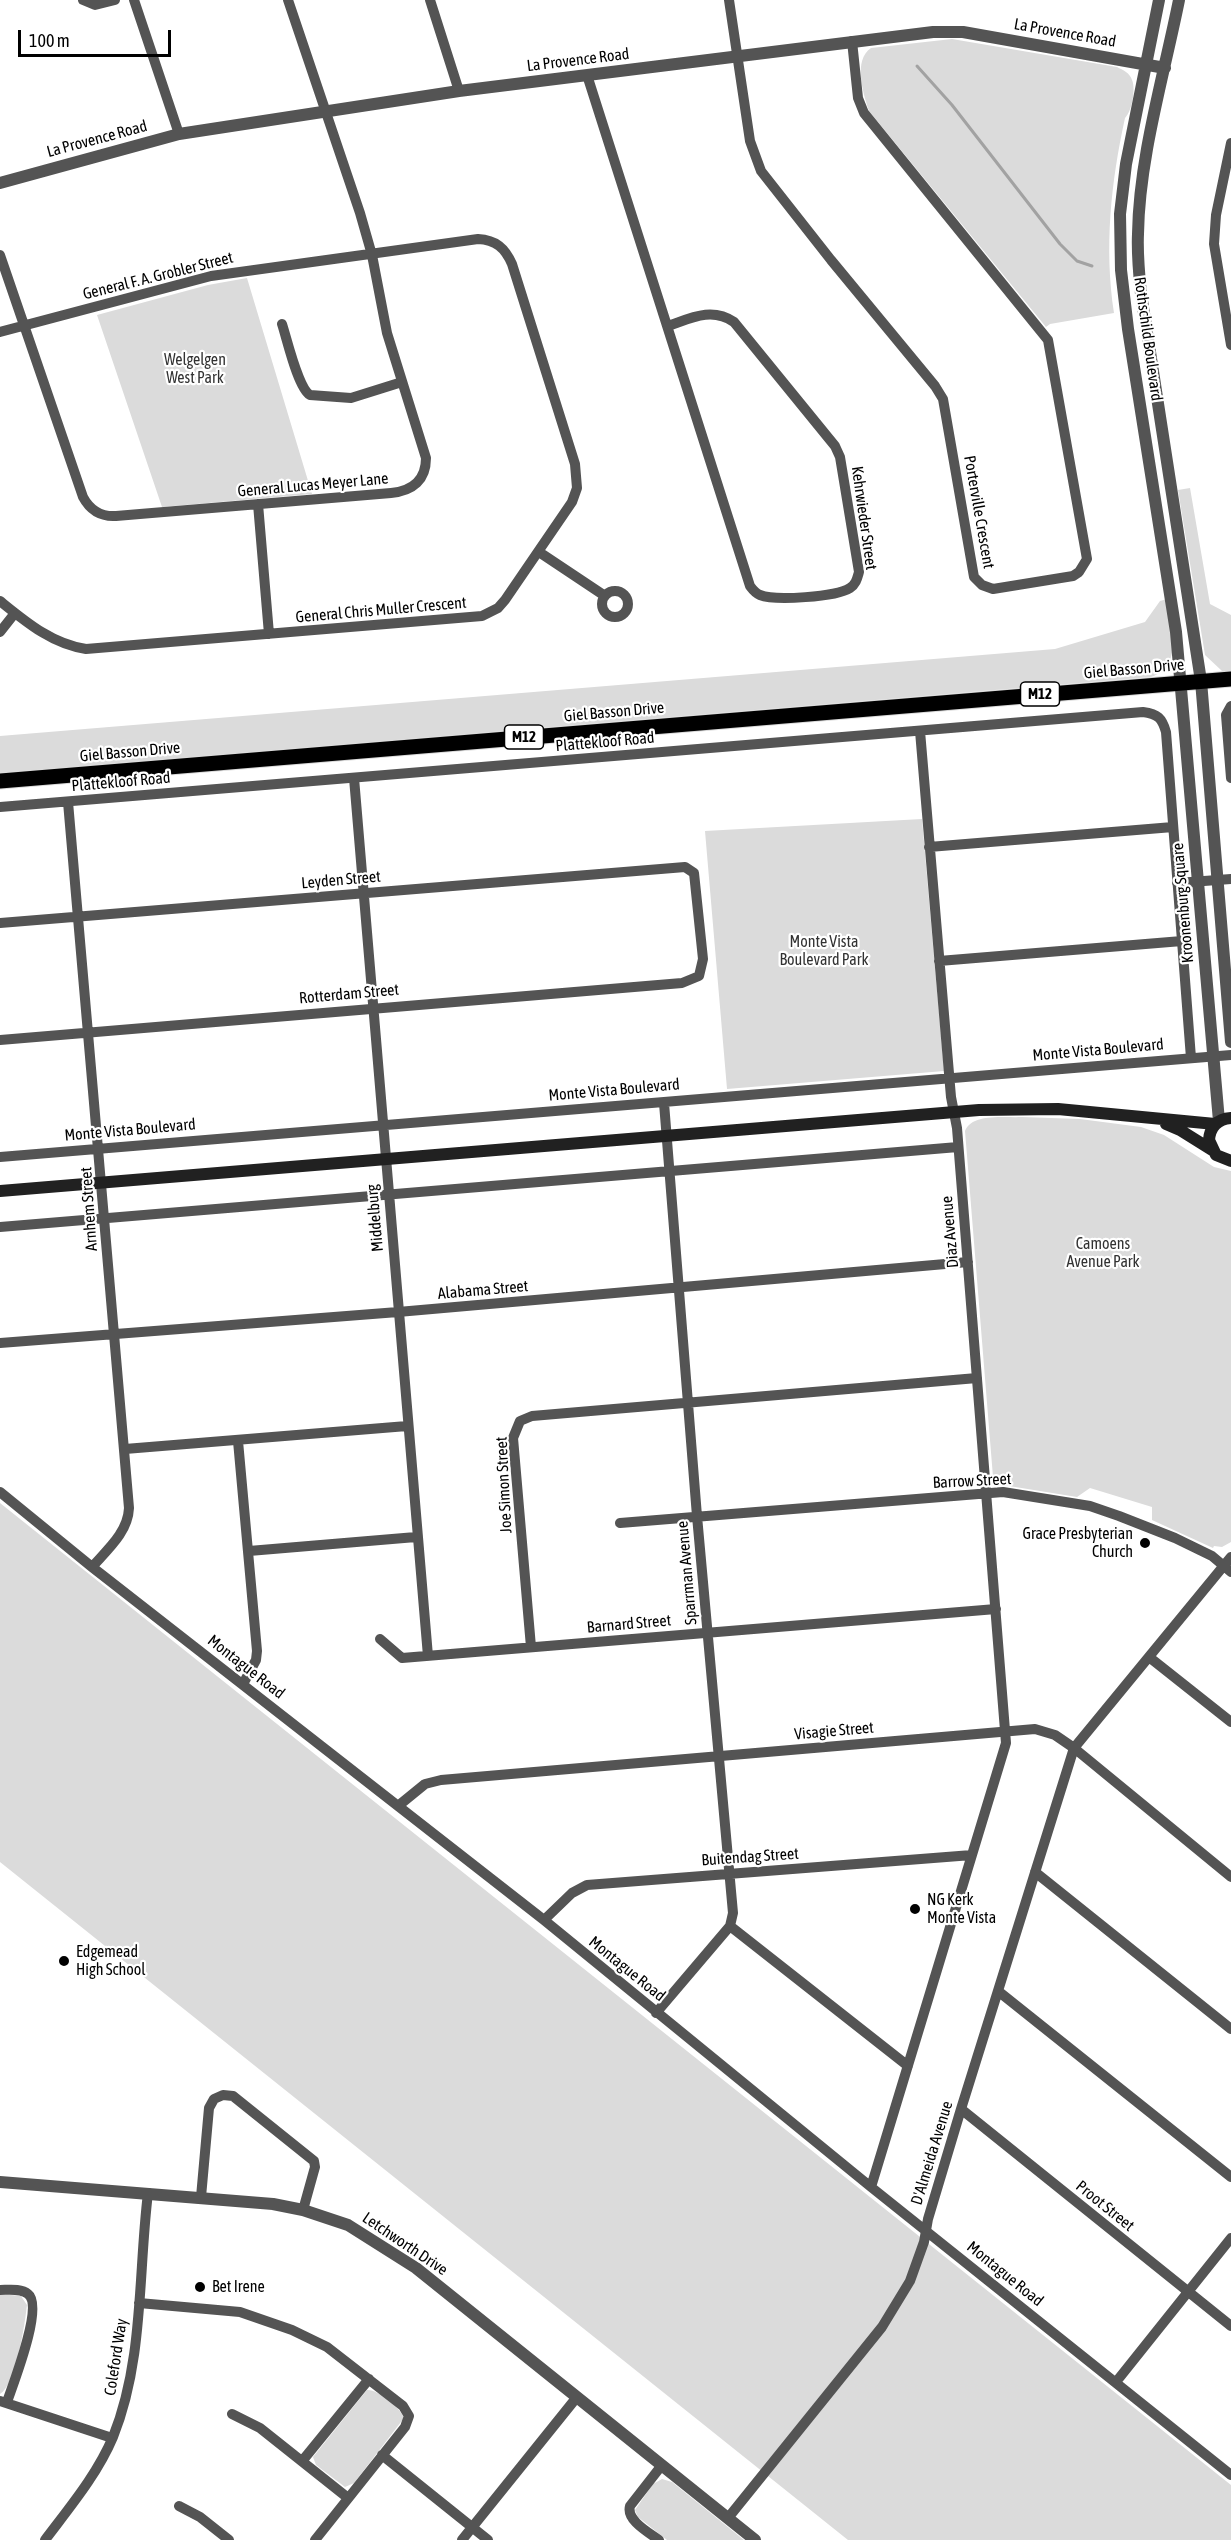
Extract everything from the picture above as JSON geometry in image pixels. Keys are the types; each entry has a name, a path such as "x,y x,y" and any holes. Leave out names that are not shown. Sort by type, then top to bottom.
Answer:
{"main road":[{"name":"Giel Basson Drive","path":"0,781 1231,679"},
{"path":"0,1191 385,1161 954,1112 1058,1109 1147,1119 1222,1121"},
{"path":"1147,1119 1180,1130 1212,1150 1221,1159 1231,1161"},
{"path":"1212,1150 1209,1137 1222,1121"}],"street":[{"path":"83,0 95,5 115,0"},
{"path":"134,0 179,134"},
{"name":"General Lucas Meyer Lane","path":"0,255 83,497 91,509 107,516 397,493 405,492 416,485 424,474 426,458 387,333 372,255 360,213 288,0"},
{"path":"430,0 459,91"},
{"name":"Porterville Crescent","path":"729,0 750,141 761,171 831,260 931,380 943,399 974,577 982,585 993,589 1073,576 1080,572 1087,559 1048,340 864,113 858,98 852,41"},
{"name":"Rothschild Boulevard","path":"1158,0 1126,164 1120,214 1121,270 1182,683"},
{"name":"Rothschild Boulevard","path":"1179,0 1140,200 1139,267 1141,294 1201,681"},
{"name":"La Provence Road","path":"0,183 179,134 326,110 459,91 933,32 963,32 1165,68"},
{"name":"Kehrwieder Street","path":"587,75 750,586 755,593 761,596 779,598 826,594 850,588 855,584 859,572 840,457 835,446 734,322 713,314 668,326"},
{"path":"1231,143 1219,202 1214,244 1231,345"},
{"path":"1219,202 1231,204"},
{"name":"General Chris Muller Crescent","path":"0,601 56,641 69,647 86,649 482,616 498,608 539,552 572,502 577,489 577,472 508,255 492,241 478,239 372,255"},
{"name":"General F. A. Grobler Street","path":"24,325 211,276 372,255"},
{"path":"282,324 301,383 306,393 310,395 351,398 402,382"},
{"path":"0,332 24,325"},
{"path":"258,504 270,634"},
{"path":"539,552 605,596"},
{"path":"0,632 15,613"},
{"path":"1201,681 1225,879 1231,1042"},
{"name":"Kroonenburg Square","path":"1182,683 1197,881 1213,1056 1222,1121"},
{"path":"1229,708 1231,778"},
{"name":"Plattekloof Road","path":"0,807 1143,712 1158,716 1166,732"},
{"name":"Diaz Avenue","path":"920,731 968,1262 1006,1731"},
{"name":"Kroonenburg Square","path":"1166,732 1191,1058"},
{"name":"Middelburg","path":"354,778 416,1537 428,1656"},
{"name":"Arnhem Street","path":"68,802 100,1149 129,1518 124,1529 92,1567"},
{"path":"929,847 1173,827"},
{"name":"Leyden Street","path":"0,923 685,867 694,873 703,959 699,976"},
{"path":"1177,883 1225,879"},
{"path":"939,961 1182,941"},
{"name":"Rotterdam Street","path":"0,1040 372,1007 682,983 699,976"},
{"name":"Monte Vista Boulevard","path":"0,1157 1231,1055"},
{"name":"Sparrman Avenue","path":"664,1102 707,1632 731,1873 733,1913 730,1926"},
{"path":"0,1227 958,1147"},
{"name":"Alabama Street","path":"0,1343 399,1312 968,1262"},
{"path":"689,1401 977,1378"},
{"name":"Joe Simon Street","path":"531,1647 513,1438 520,1422 532,1416 689,1401"},
{"path":"125,1449 407,1426"},
{"path":"238,1441 257,1651 256,1660 243,1684"},
{"name":"Montague Road","path":"0,1492 92,1567 544,1920 871,2187 1231,2475"},
{"name":"Barrow Street","path":"620,1523 1003,1492 1090,1506 1175,1538 1229,1565"},
{"path":"249,1551 416,1537"},
{"path":"1074,1748 1229,1565"},
{"name":"Barnard Street","path":"380,1639 402,1658 996,1609"},
{"path":"1149,1657 1231,1722"},
{"name":"Visagie Street","path":"398,1806 425,1784 441,1780 1025,1729 1055,1735 1074,1748 1231,1877"},
{"path":"871,2187 1006,1743 1006,1731"},
{"name":"D'Almeida Avenue","path":"728,2518 882,2327 918,2264 961,2109 1074,1748"},
{"name":"Buitendag Street","path":"544,1920 572,1893 587,1885 972,1855"},
{"path":"1035,1872 1231,2029"},
{"path":"656,2013 730,1926 908,2066"},
{"path":"998,1991 1231,2177"},
{"path":"201,2197 209,2108 214,2099 227,2094 314,2161 315,2167 303,2210"},
{"name":"Proot Street","path":"961,2109 1231,2326"},
{"name":"Letchworth Drive","path":"0,2182 273,2204 303,2210 348,2225 416,2268 755,2540"},
{"name":"Coleford Way","path":"47,2539 97,2468 112,2438 128,2390 139,2303 148,2193"},
{"path":"1116,2382 1231,2238"},
{"path":"0,2290 24,2291 30,2295 33,2302 27,2342 4,2401 112,2438"},
{"path":"139,2303 224,2310 256,2317 327,2346 403,2406 409,2416 405,2427 315,2540"},
{"path":"303,2460 369,2379"},
{"path":"462,2540 577,2397"},
{"path":"232,2414 247,2420 303,2460 348,2498"},
{"path":"382,2455 488,2540"},
{"path":"658,2540 631,2518 628,2512 630,2506 662,2465"},
{"path":"179,2506 200,2517 229,2540"}],"green space":[{"path":"952,39 1117,67 1131,78 1134,89 1133,100 1125,118 1120,142 1110,215 1110,264 1114,313 1050,324 1046,327 869,111 862,86 861,68 862,60 871,48"},
{"name":"Welgelgen West Park","path":"247,278 312,494 162,507 97,315 208,285"},
{"path":"1190,488 1210,604 1231,615 1231,671 1222,671 1205,655 1178,490"},
{"path":"1167,599 1173,644 1172,655 1162,672 1151,677 0,773 0,736 1055,649 1145,622 1160,601"},
{"name":"Monte Vista Boulevard Park","path":"922,819 944,1071 727,1089 705,831"},
{"name":"Camoens Avenue Park","path":"1022,1117 1080,1119 1141,1127 1164,1135 1214,1167 1231,1171 1231,1542 1222,1547 1214,1546 1213,1548 1152,1520 1152,1507 1090,1488 1077,1497 1003,1485 993,1477 965,1131 974,1121 982,1119"},
{"path":"0,1503 1231,2485 1231,2540 848,2540 0,1862"},
{"path":"0,2294 21,2296 27,2305 15,2367 6,2388 0,2394"},
{"path":"367,2390 377,2392 388,2400 404,2418 354,2483 345,2487 316,2465 313,2457"},
{"path":"662,2479 672,2482 744,2540 667,2540 638,2517 635,2510 653,2484"}],"waterway":[{"path":"917,66 952,105 1060,244 1077,261 1092,266"}],"place":[{"name":"Grace Presbyterian Church","path":"1145,1543"},
{"name":"NG Kerk Monte Vista","path":"915,1909"},
{"name":"Edgemead High School","path":"64,1961"},
{"name":"Bet Irene","path":"200,2287"}]}
